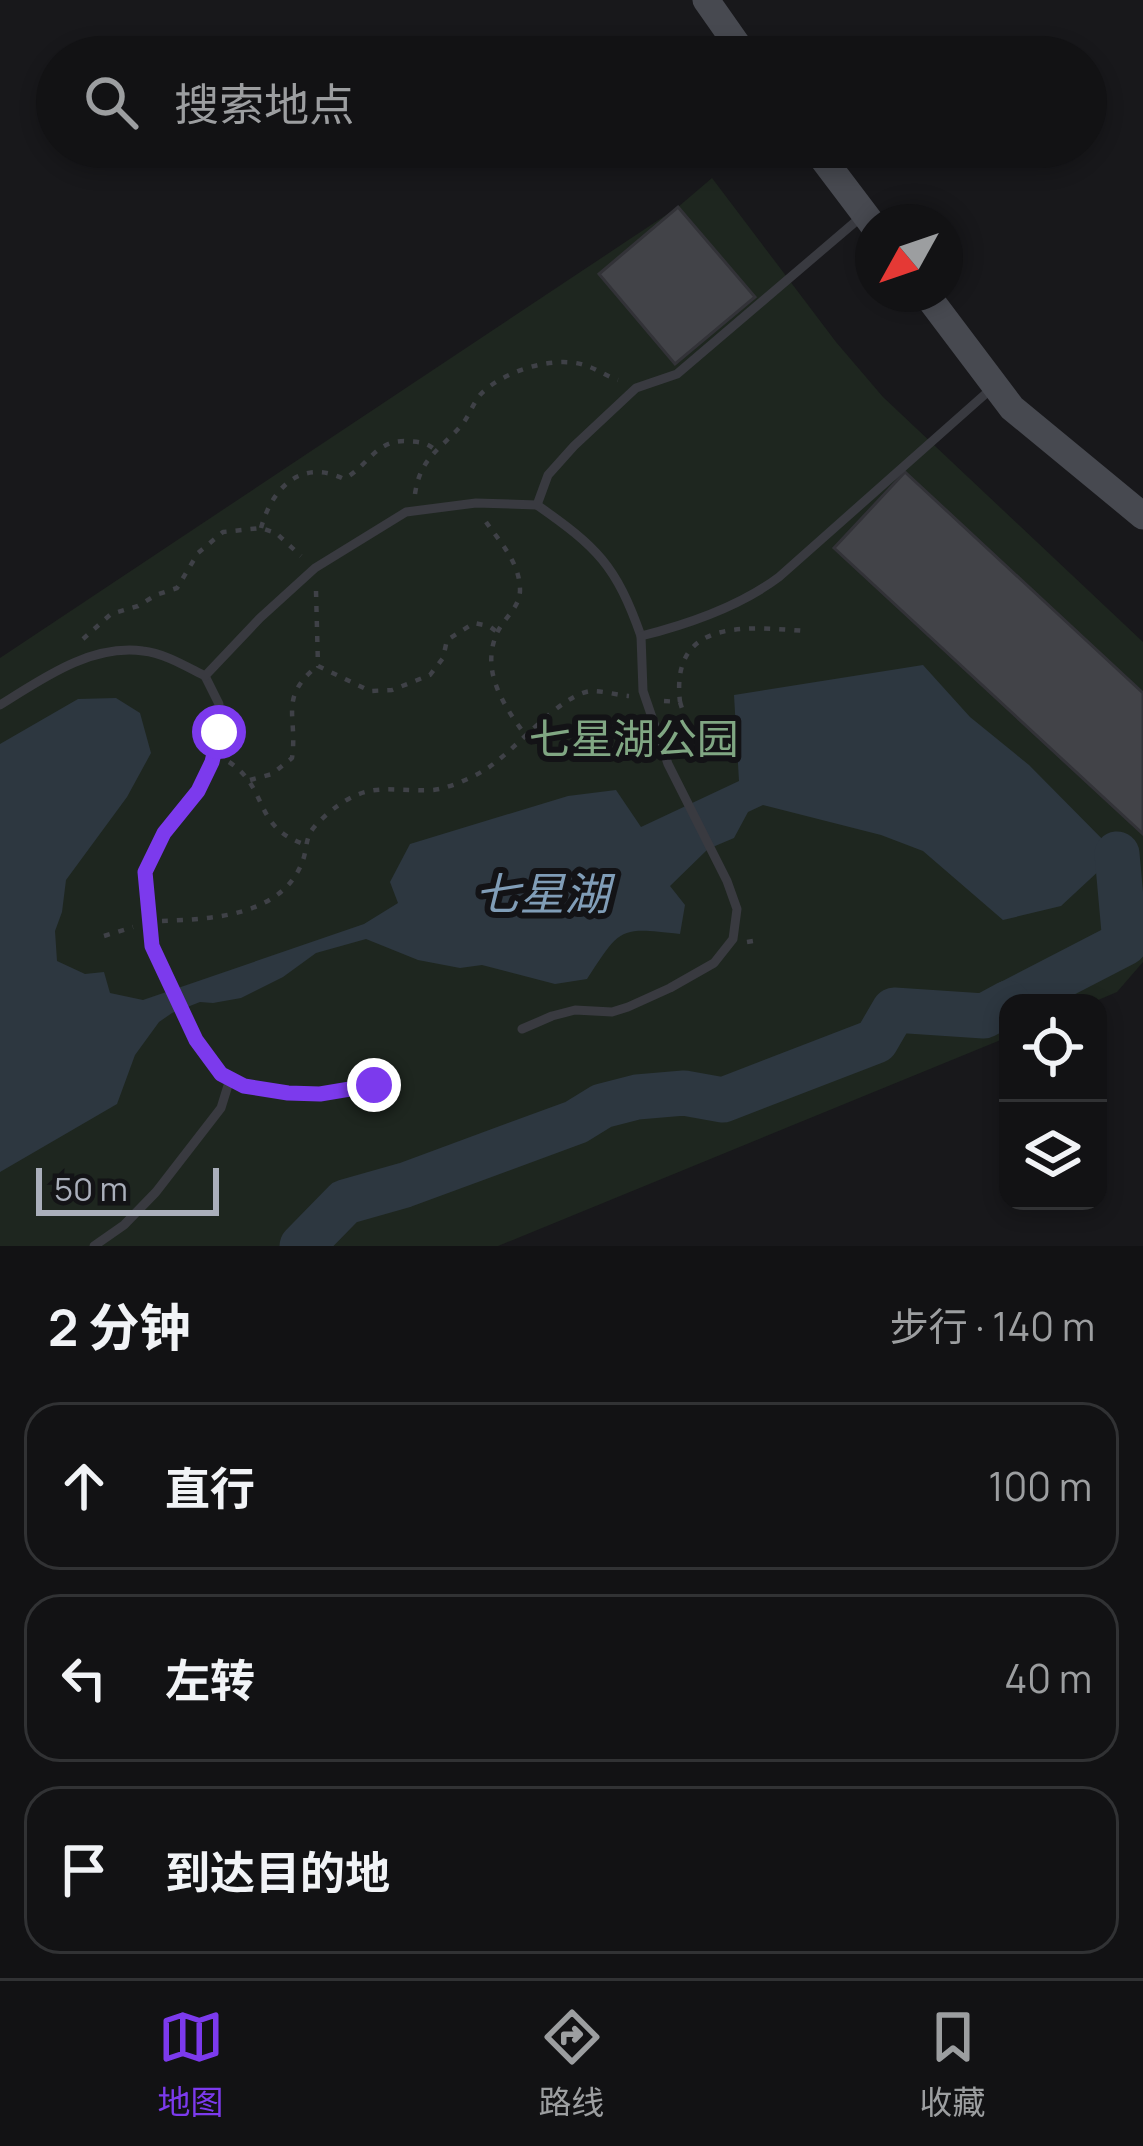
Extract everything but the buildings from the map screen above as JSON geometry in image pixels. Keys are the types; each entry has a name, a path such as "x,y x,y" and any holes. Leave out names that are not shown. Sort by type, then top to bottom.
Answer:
{"main road":[{"path":"706,0 731,36"},
{"path":"830,168 858,204"},
{"path":"940,312 1012,409 1143,516"}],"lane":[{"path":"537,505 548,475 636,388 677,374 855,230"},
{"path":"640,636 750,598 995,386"},
{"path":"206,676 315,568 406,512 476,503 537,505 573,531 615,573 640,636 646,699 668,764 737,909 734,939 714,963 628,1007 612,1012 575,1010 522,1029"},
{"path":"0,705 58,669 100,654 143,651 206,676 219,704 219,732 198,791 164,833 145,872 152,946 196,1040 221,1074 244,1086 288,1093 320,1094 374,1085"},
{"path":"94,1246 124,1225 156,1192 221,1108 230,1079"}],"path":[{"path":"420,510 415,499 419,474 435,449 466,421 479,396 499,380 547,364 582,364 636,388"},
{"path":"261,528 272,496 304,472 329,472 344,479 390,442 426,442 435,449"},
{"path":"476,503 516,568 520,593 497,632 491,661 494,684 526,736"},
{"path":"668,764 686,746 689,733 678,683 685,654 709,634 745,629 806,631"},
{"path":"250,780 272,774 292,758 293,695 300,680 318,666"},
{"path":"104,936 149,922 224,918 256,907 287,888 302,863 310,833 332,809 364,790 437,790 483,771 561,706 589,691 680,702"},
{"path":"212,762 228,761 250,780 270,823 288,839 307,845"}],"green space":[{"name":"七星湖公园","path":"712,178 883,397 1143,642 1143,962 1117,992 1107,996 999,994 999,1041 498,1246 0,1246 0,658 678,207"}],"water":[{"name":"七星湖","path":"923,665 970,717 1029,765 1117,854 1061,906 1003,920 923,851 881,835 763,805 748,812 734,838 708,849 670,886 685,905 680,934 623,934 587,979 555,984 482,965 460,968 418,960 366,939 316,953 283,977 241,998 200,1002 159,1022 135,1055 117,1104 0,1172 0,744 78,699 116,698 140,713 151,753 127,797 66,880 55,931 57,961 85,974 104,972 110,993 143,1000 364,924 398,903 390,882 410,844 568,796 616,790 641,827 739,781 734,695"}],"waterway":[{"path":"1026,994 1125,943 1117,854"},
{"path":"302,1246 345,1202 576,1122 602,1106 684,1093 723,1100 876,1041 894,1010 984,1016 999,1008"}],"route":[{"path":"219,732 198,791 164,833 145,872 152,946 171,991 196,1040 221,1074 244,1086 320,1094 374,1085"}]}
